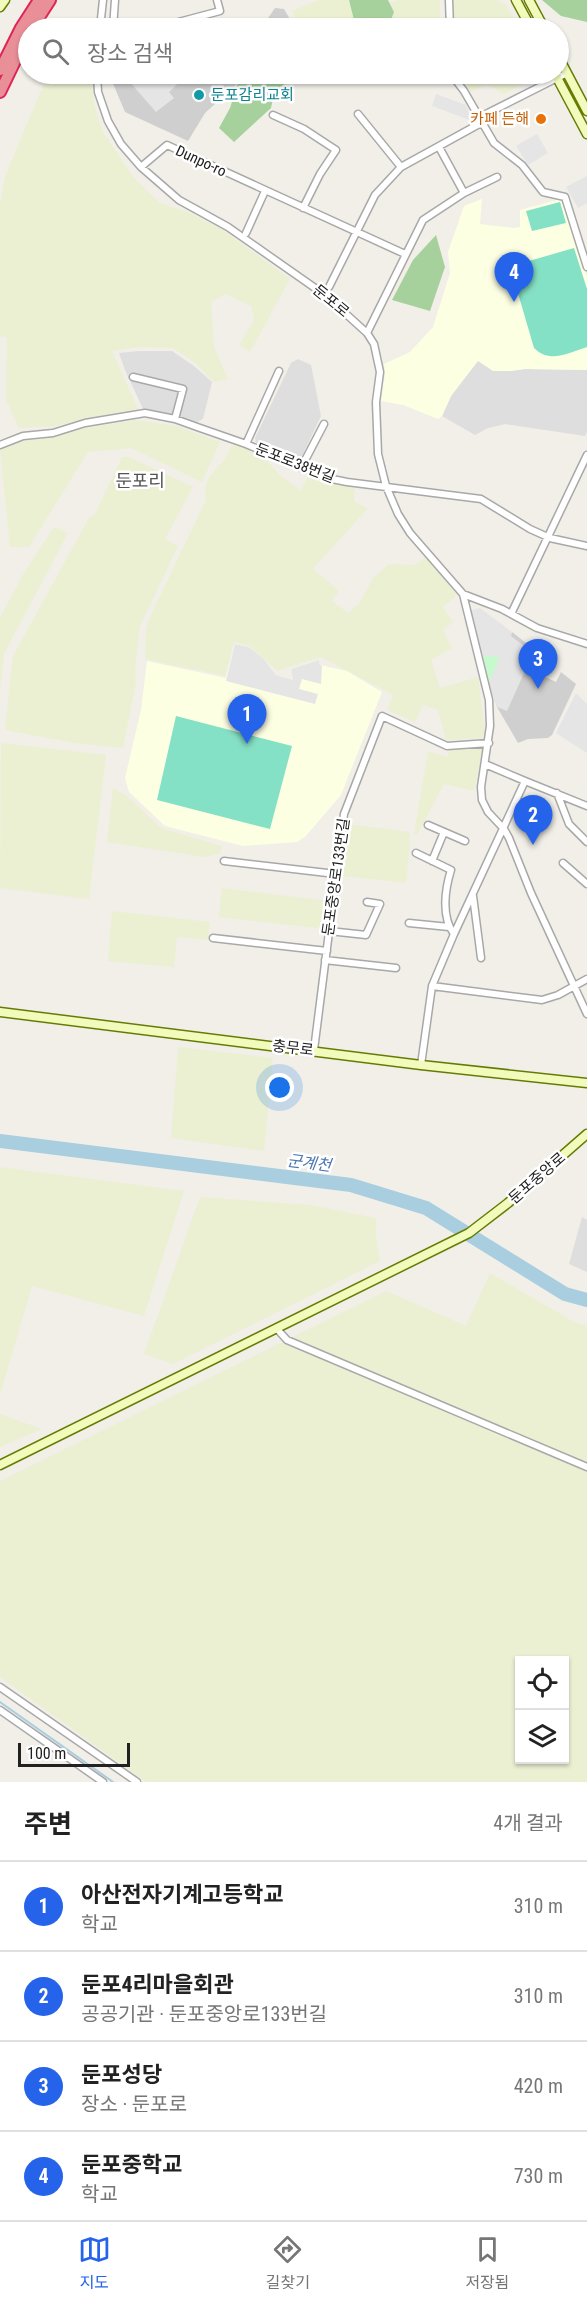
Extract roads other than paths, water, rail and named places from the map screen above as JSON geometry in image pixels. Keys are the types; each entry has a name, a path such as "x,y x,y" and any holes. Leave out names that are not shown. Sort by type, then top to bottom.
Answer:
{"highway":[{"path":"27,18 39,0"},
{"path":"38,18 50,0"},
{"path":"0,70 18,34"},
{"path":"0,92 18,55"}],"street":[{"path":"0,7 5,0"},
{"path":"101,18 103,0"},
{"path":"114,18 115,0"},
{"path":"194,18 220,11 217,0"},
{"path":"449,0 450,18"},
{"path":"516,0 526,18"},
{"path":"529,0 539,18"},
{"path":"569,77 587,111"},
{"name":"둔포로","path":"98,84 108,121 121,144 141,167 179,200 228,226 325,295 367,333 374,344 380,372 376,402 376,431 378,454 386,486 398,514 411,533 463,594 489,700 489,743 481,787 482,800 504,829 587,1014"},
{"path":"459,84 494,143 522,165 543,192 564,197 587,267"},
{"path":"329,287 375,195 401,167 439,147 543,84"},
{"path":"561,84 587,134"},
{"path":"358,114 401,167"},
{"path":"273,115 304,129 336,150 320,174 303,208"},
{"name":"Dunpo-ro","path":"141,167 167,146 405,254"},
{"path":"439,147 464,193"},
{"path":"367,333 423,220 464,193 497,177"},
{"path":"246,233 265,191"},
{"path":"246,444 279,371"},
{"path":"134,376 183,389 175,420"},
{"name":"둔포로38번길","path":"0,445 23,436 53,433 86,423 145,414 175,420 246,444 301,468 347,482 481,499 530,529 548,537 587,546"},
{"path":"301,468 324,424"},
{"path":"511,614 587,455"},
{"name":"둔포로","path":"463,594 537,627 587,644"},
{"name":"둔포중앙로133번길","path":"314,1050 344,814 382,716 447,746 489,743"},
{"path":"485,764 587,806"},
{"path":"421,1065 432,986 525,781"},
{"path":"558,793 569,824 587,842"},
{"path":"428,825 465,841"},
{"path":"432,861 444,832"},
{"path":"416,853 451,870 445,889 449,927 454,934"},
{"path":"224,861 336,874"},
{"path":"563,863 587,884"},
{"path":"473,893 481,958"},
{"path":"329,931 366,935 380,904 367,902"},
{"path":"409,923 449,927"},
{"path":"213,938 327,951"},
{"path":"326,960 396,968"},
{"path":"432,986 542,1000 558,995 587,978"},
{"name":"충무로","path":"0,1012 421,1065 587,1083"},
{"name":"둔포중앙로","path":"0,1466 451,1242 486,1221 587,1134"},
{"path":"277,1329 287,1340 587,1467"},
{"path":"0,1687 137,1782"},
{"path":"0,1710 103,1782"}],"waterway":[{"name":"군계천","path":"0,1141 351,1185 426,1208 565,1294 587,1300"},
{"path":"0,1702 113,1782"}],"place":[{"name":"둔포감리교회","path":"199,95"},
{"name":"카페 든해","path":"541,119"},
{"name":"둔포중학교","path":"514,302"},
{"name":"둔포성당","path":"538,689"},
{"name":"아산전자기계고등학교","path":"247,744"},
{"name":"둔포4리마을회관","path":"533,845"}],"district":[{"name":"둔포리","path":"140,480"}]}
